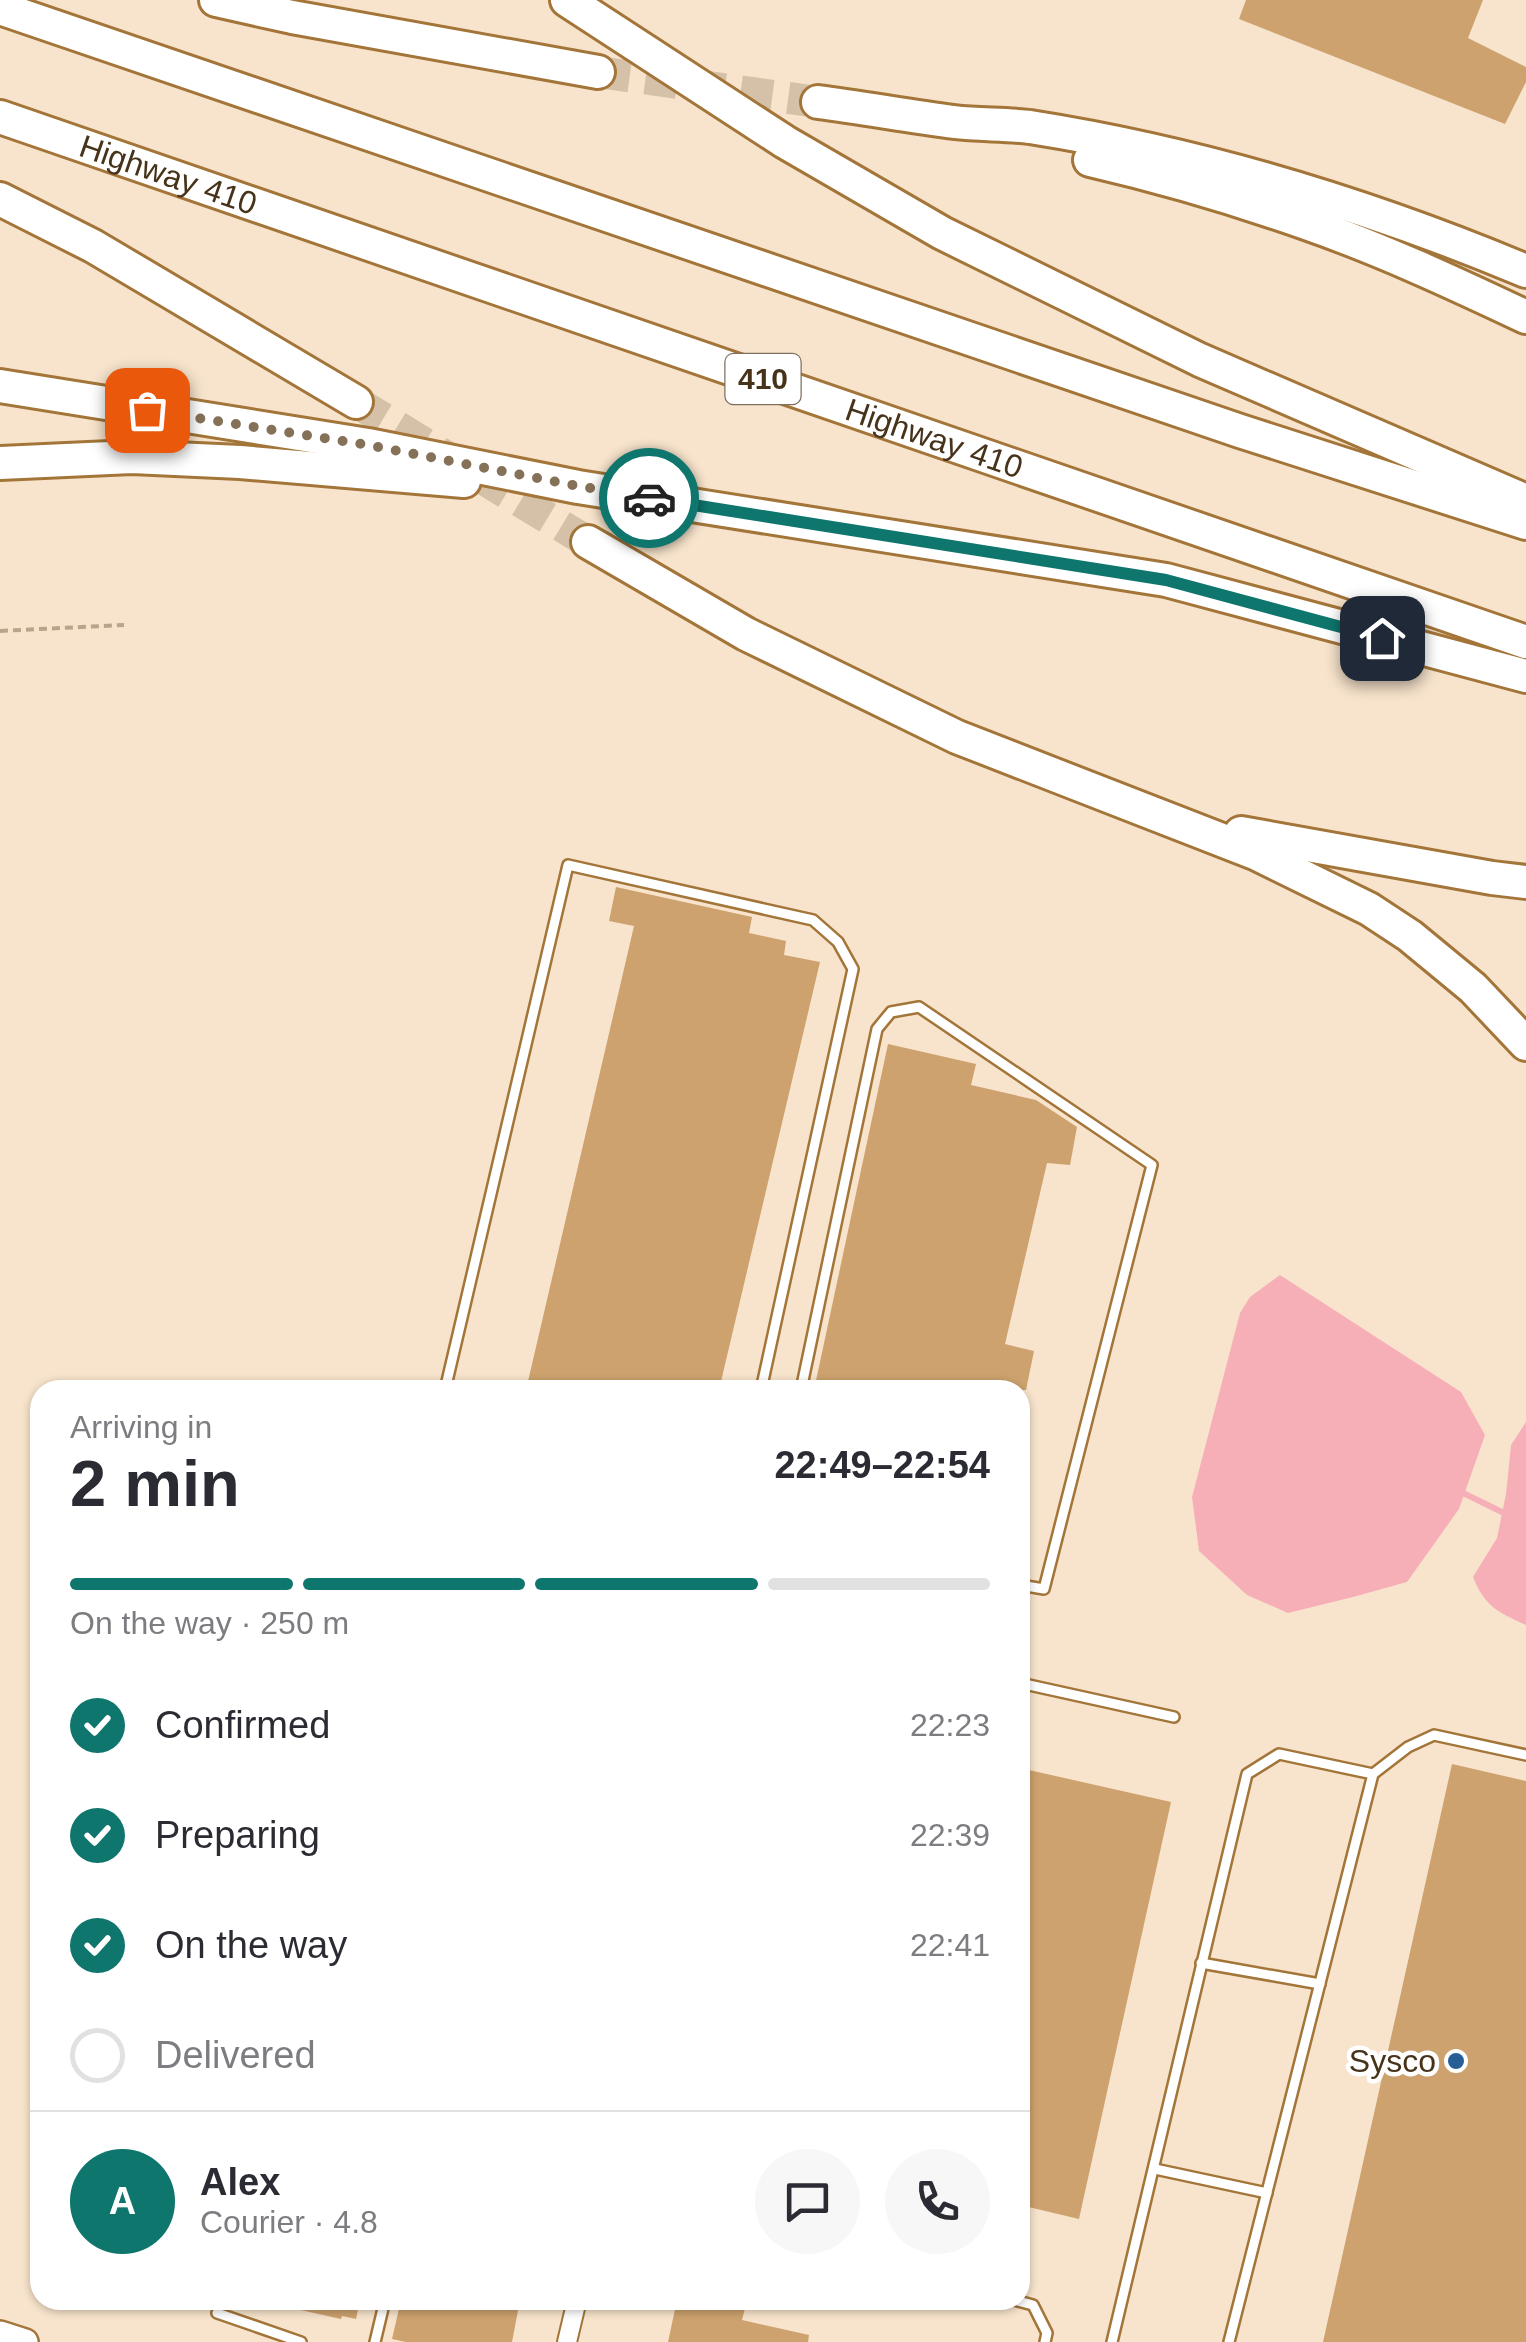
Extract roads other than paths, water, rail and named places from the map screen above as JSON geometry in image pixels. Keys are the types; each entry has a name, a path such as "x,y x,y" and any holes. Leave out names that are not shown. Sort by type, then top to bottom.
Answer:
{"highway":[{"path":"216,0 598,72"},
{"path":"567,0 785,142 942,232 1200,360 1526,502"},
{"path":"0,8 1240,432 1526,523"},
{"path":"818,102 956,122 1027,127 1173,154 1327,197 1457,242 1526,271"},
{"name":"Highway 410","path":"0,117 1526,642"},
{"path":"956,122 1308,223 1526,317"},
{"path":"0,199 94,246 356,402"},
{"path":"0,386 368,445 578,486 1166,580 1526,676"},
{"path":"0,463 132,458 240,462 420,479 578,486"},
{"path":"588,542 746,634 957,737 1256,852 1369,909 1410,936 1472,988 1526,1044"},
{"path":"1178,821 1526,882"}],"main road":[{"path":"0,2334 25,2342"}],"street":[{"path":"567,2342 575,2310"}],"lane":[{"path":"447,1380 568,865 813,920 838,942 853,968 763,1380"},
{"path":"803,1380 877,1029 891,1012 919,1006 1152,1166 1044,1589 1030,1587"},
{"path":"1030,1684 1174,1717"},
{"path":"1230,2342 1373,1774 1408,1747 1434,1734 1526,1755"},
{"path":"1112,2342 1247,1774 1279,1754 1373,1774"},
{"path":"1202,1962 1320,1984"},
{"path":"1155,2169 1267,2194"},
{"path":"1030,2305 1048,2333 1045,2342"},
{"path":"376,2342 383,2310"},
{"path":"217,2313 300,2342"}],"waterway":[{"path":"1459,1491 1506,1514"}],"tunnel":[{"path":"598,72 818,102"},
{"path":"356,402 588,542"}],"place":[{"name":"Sysco","path":"1456,2061"}]}
